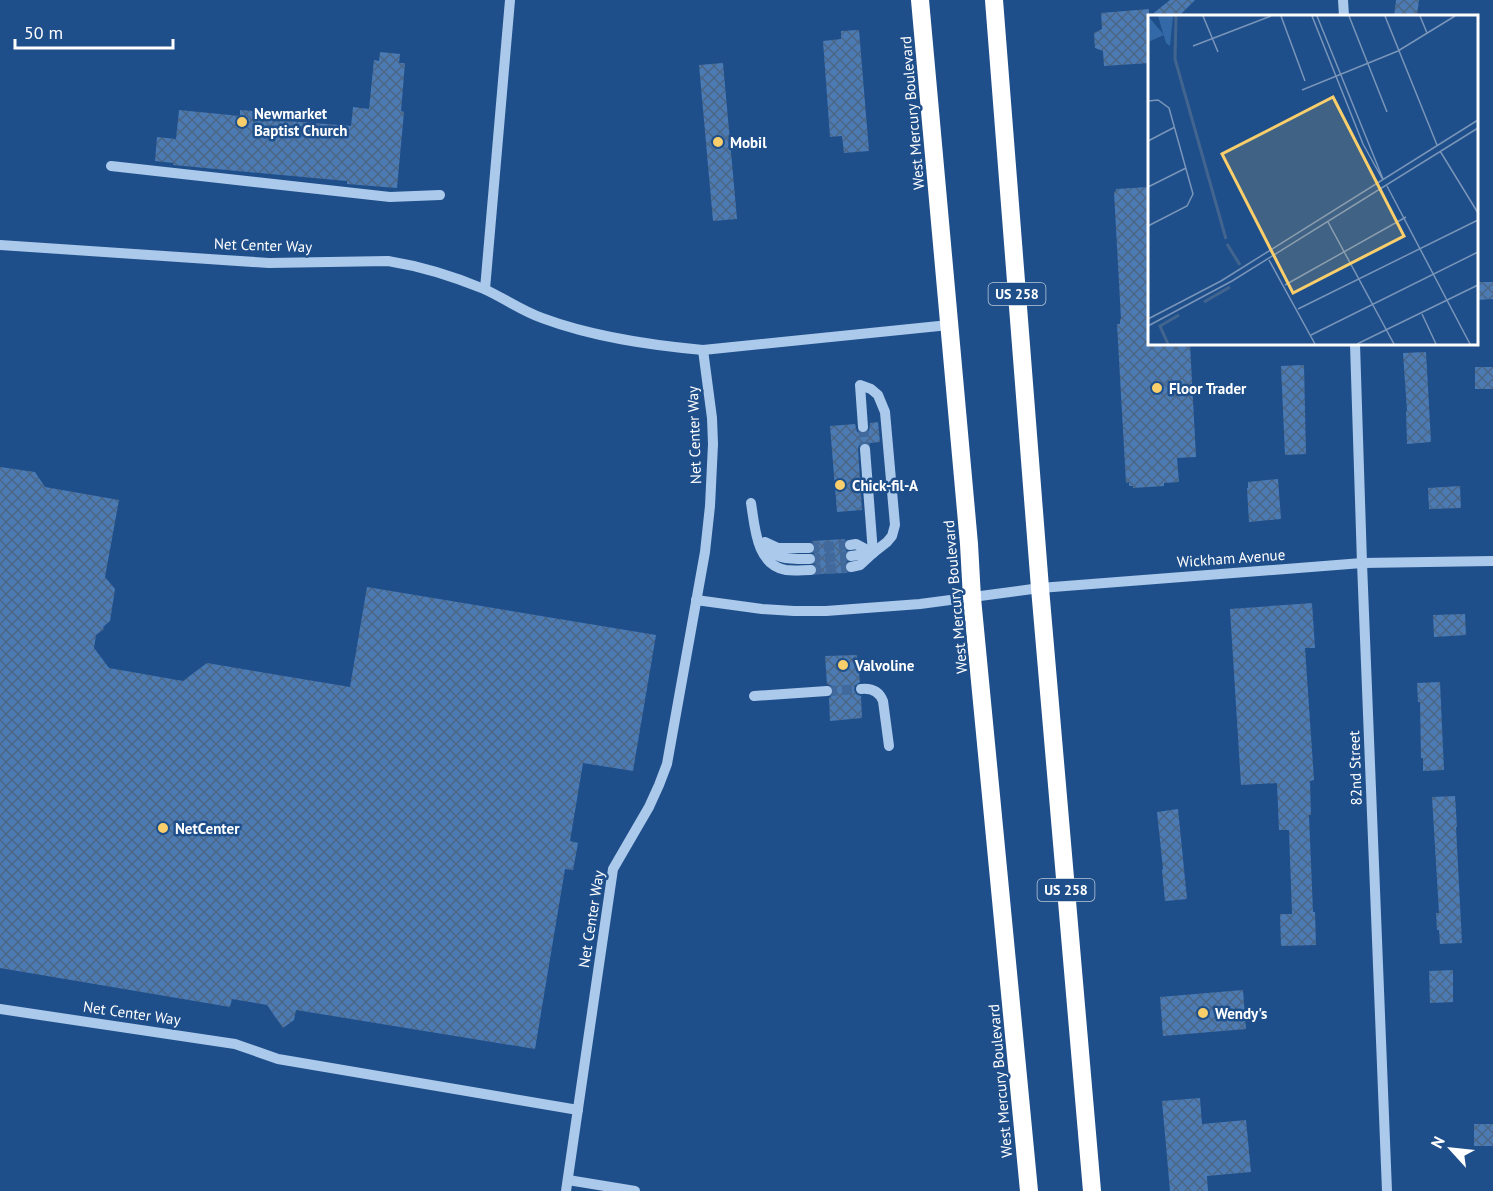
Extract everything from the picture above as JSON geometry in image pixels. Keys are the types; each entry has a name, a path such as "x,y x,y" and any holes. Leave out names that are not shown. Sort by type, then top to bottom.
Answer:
{"highway":[{"name":"West Mercury Boulevard","path":"920,0 972,598 1029,1191"},
{"name":"US 258","path":"994,0 1040,588 1092,1191"}],"street":[{"path":"485,290 510,0"},
{"path":"1343,0 1344,15"},
{"path":"111,166 390,197 440,195"},
{"name":"Net Center Way","path":"0,245 268,262 388,261 405,264 485,290 539,317 564,326 668,347 703,350 712,418 712,473 705,552 667,764 649,807 613,869 567,1186 635,1191"},
{"path":"703,350 949,325"},
{"name":"82nd Street","path":"1355,345 1387,1191"},
{"path":"863,427 860,385 871,389 878,395 885,412 895,525 887,543 860,565 850,556 856,544 873,553"},
{"path":"865,449 873,553"},
{"path":"751,503 757,538 767,560 788,570 810,559 757,538"},
{"name":"Wickham Avenue","path":"696,600 762,609 826,611 920,604 1040,588 1362,563 1493,561"},
{"path":"861,689 874,690 881,695 884,701 889,746"},
{"path":"754,696 827,691"},
{"name":"Net Center Way","path":"0,1009 235,1044 278,1059 578,1110"}],"building":[{"path":"1170,0 1195,0 1180,15 1151,15"},
{"path":"1396,0 1419,0 1417,15 1394,15"},
{"path":"1149,9 1148,63 1104,66 1103,51 1095,48 1094,33 1102,29 1101,13"},
{"path":"859,30 869,151 844,153 842,136 830,137 823,41 841,39 841,31"},
{"name":"Newmarket Baptist Church","path":"380,52 400,54 399,63 405,63 401,111 404,112 397,188 347,184 347,181 173,165 174,163 155,161 157,137 176,139 179,110 240,116 240,110 277,113 277,120 351,126 353,107 369,109 374,60 379,61"},
{"name":"Mobil","path":"723,63 737,219 713,221 699,65"},
{"path":"1148,187 1148,345 1190,345 1196,457 1177,458 1179,482 1164,483 1164,486 1133,488 1129,486 1129,482 1126,483 1117,324 1120,324 1121,319 1114,192 1116,189"},
{"path":"1478,282 1493,282 1493,299 1478,300"},
{"path":"1426,352 1431,442 1407,444 1403,353"},
{"path":"1304,365 1306,454 1285,455 1281,366"},
{"path":"1475,367 1493,367 1493,389 1475,389"},
{"path":"878,422 880,442 864,442 859,445 858,449 862,510 837,512 830,426 855,424 857,432 864,434 869,431 870,423"},
{"path":"0,467 35,472 45,487 119,500 105,577 115,589 110,621 96,635 94,648 109,668 183,681 207,663 350,687 367,587 656,635 633,771 583,763 570,841 578,843 573,870 565,869 535,1049 296,1010 294,1020 283,1028 267,1005 232,999 230,1007 0,968"},
{"path":"1278,479 1281,519 1249,522 1248,482"},
{"path":"1460,486 1461,508 1429,509 1428,488"},
{"path":"845,539 844,568 847,573 817,574 818,569 815,564 817,558 814,553 816,547 812,541"},
{"path":"1312,603 1315,648 1305,648 1314,780 1310,781 1311,815 1309,815 1316,945 1281,946 1280,914 1292,914 1289,830 1279,830 1277,783 1241,785 1230,609"},
{"path":"1465,614 1466,635 1434,637 1433,615"},
{"path":"857,655 860,682 855,685 854,690 857,695 861,696 862,718 830,721 829,698 834,691 833,686 827,684 825,656"},
{"path":"1440,682 1444,770 1423,771 1417,683"},
{"path":"1455,796 1462,943 1440,944 1436,913 1439,913 1432,797"},
{"path":"1178,809 1187,899 1165,901 1157,812"},
{"path":"1453,970 1453,1002 1430,1003 1429,971"},
{"name":"Wendy's","path":"1243,990 1246,1029 1163,1036 1160,997"},
{"path":"1200,1098 1202,1124 1246,1120 1251,1172 1207,1176 1208,1191 1170,1191 1162,1101"},
{"path":"1474,1124 1493,1124 1493,1146 1474,1146"}],"tunnel":[{"path":"863,427 865,449"},
{"path":"809,548 850,545"},
{"path":"810,559 851,556"},
{"path":"811,570 851,567"},
{"path":"827,691 861,689"}],"place":[{"name":"Newmarket Baptist Church","path":"242,122"},
{"name":"Mobil","path":"718,142"},
{"name":"Floor Trader","path":"1157,388"},
{"name":"Chick-fil-A","path":"840,485"},
{"name":"Valvoline","path":"843,665"},
{"name":"NetCenter","path":"163,828"},
{"name":"Wendy's","path":"1203,1013"}]}
